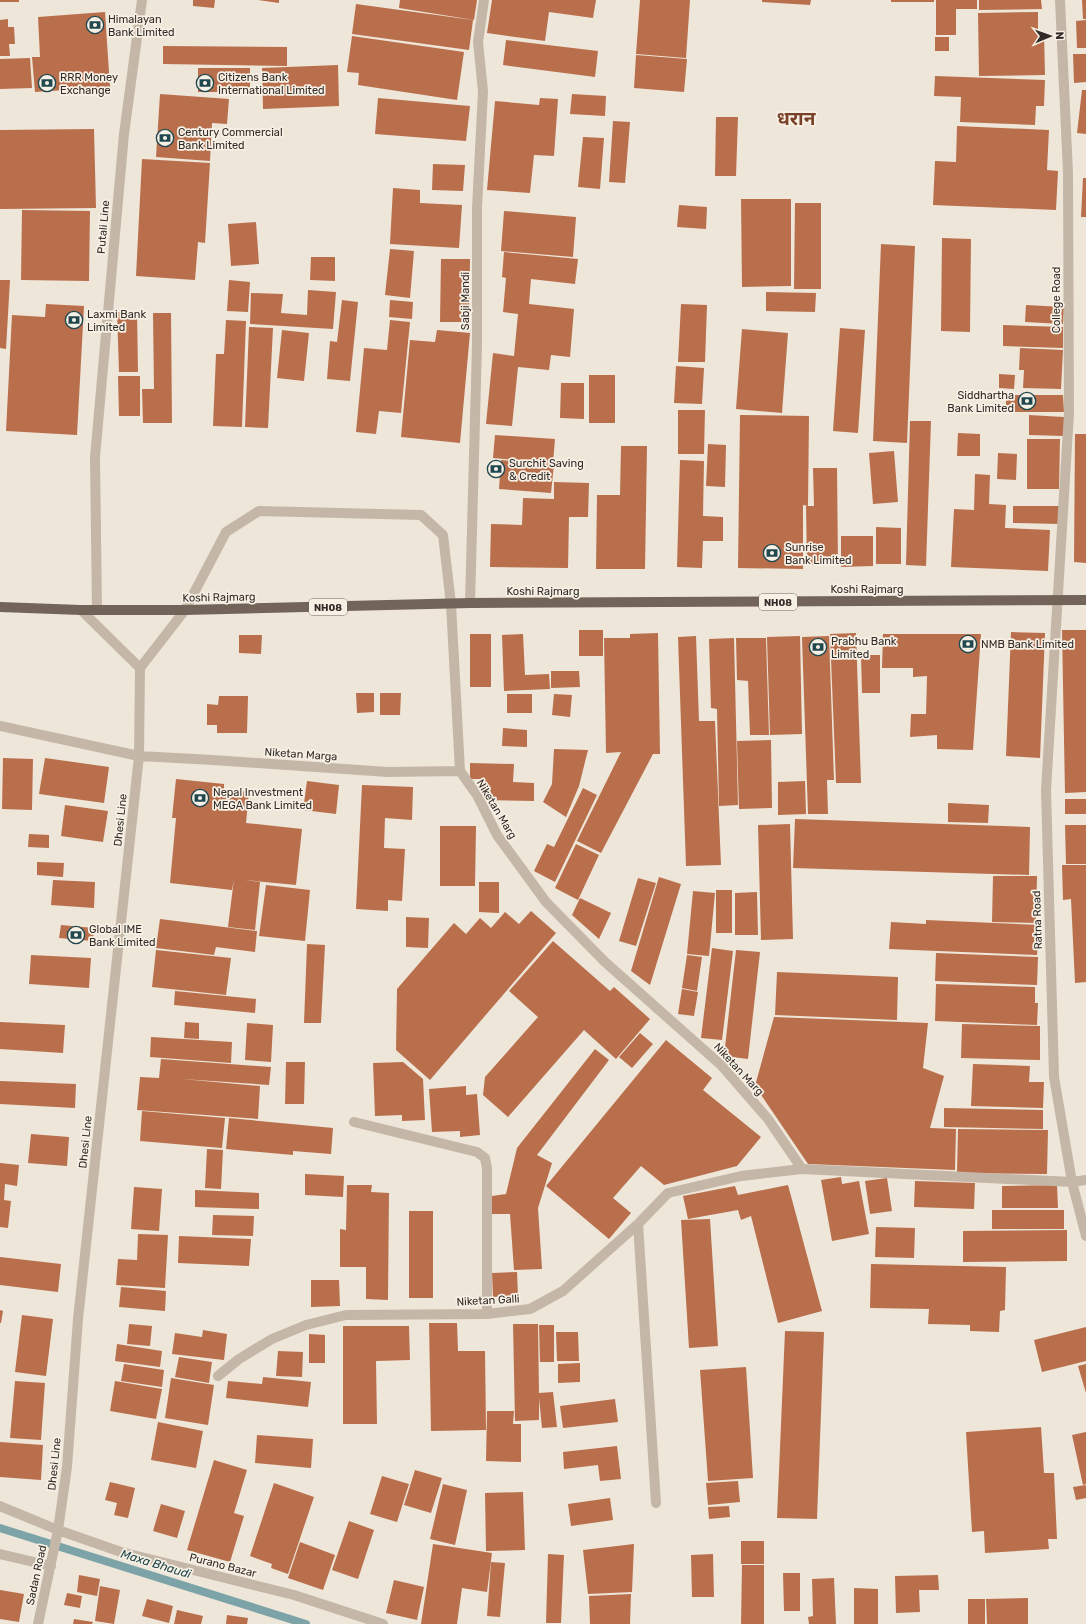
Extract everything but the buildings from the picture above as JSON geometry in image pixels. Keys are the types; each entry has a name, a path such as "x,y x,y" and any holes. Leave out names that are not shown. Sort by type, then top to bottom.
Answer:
{"main road":[{"name":"Koshi Rajmarg","path":"0,607 81,610 185,610 470,603 1086,600"}],"street":[{"name":"Putali Line","path":"97,610 95,457 124,134 142,0"},
{"name":"Sabji Mandi","path":"470,603 477,345 477,208 483,91 478,42 484,0"},
{"name":"College Road","path":"1058,600 1069,413 1068,173 1060,0"},
{"path":"81,610 140,668 185,610 226,532 259,511 421,515 442,534 451,604 460,771"},
{"name":"Ratna Road","path":"1058,600 1046,790 1054,1077 1072,1182 1086,1236"},
{"name":"Dhesi Line","path":"58,1530 67,1467 78,1319 139,756 140,668"},
{"name":"Niketan Marga","path":"0,726 139,756 388,772 460,771"},
{"name":"Niketan Marg","path":"460,771 477,795 497,834 546,902 605,962 721,1065 768,1119 802,1169"},
{"path":"354,1122 477,1152 485,1158 487,1168 487,1314"},
{"path":"802,1169 1072,1182 1086,1180"},
{"name":"Niketan Galli","path":"218,1376 239,1360 272,1339 306,1325 346,1315 487,1314 530,1309 563,1291 638,1224 668,1193 741,1176 802,1169"},
{"path":"638,1224 656,1503"},
{"name":"Purano Bazar","path":"0,1506 58,1530 121,1552 294,1595 382,1624"},
{"name":"Sadan Road","path":"38,1624 58,1530"},
{"path":"0,1554 51,1566"}],"waterway":[{"name":"Maxa Bhaudi","path":"0,1528 306,1624"}],"place":[{"name":"Himalayan Bank Limited","path":"95,25"},
{"name":"RRR Money Exchange","path":"47,83"},
{"name":"Citizens Bank International Limited","path":"205,83"},
{"name":"Century Commercial Bank Limited","path":"165,138"},
{"name":"Laxmi Bank Limited","path":"74,320"},
{"name":"Siddhartha Bank Limited","path":"1027,401"},
{"name":"Surchit Saving & Credit","path":"496,469"},
{"name":"Sunrise Bank Limited","path":"772,553"},
{"name":"NMB Bank Limited","path":"968,644"},
{"name":"Prabhu Bank Limited","path":"818,647"},
{"name":"Nepal Investment MEGA Bank Limited","path":"200,798"},
{"name":"Global IME Bank Limited","path":"76,935"}],"district":[{"name":"धरान","path":"796,118"}]}
